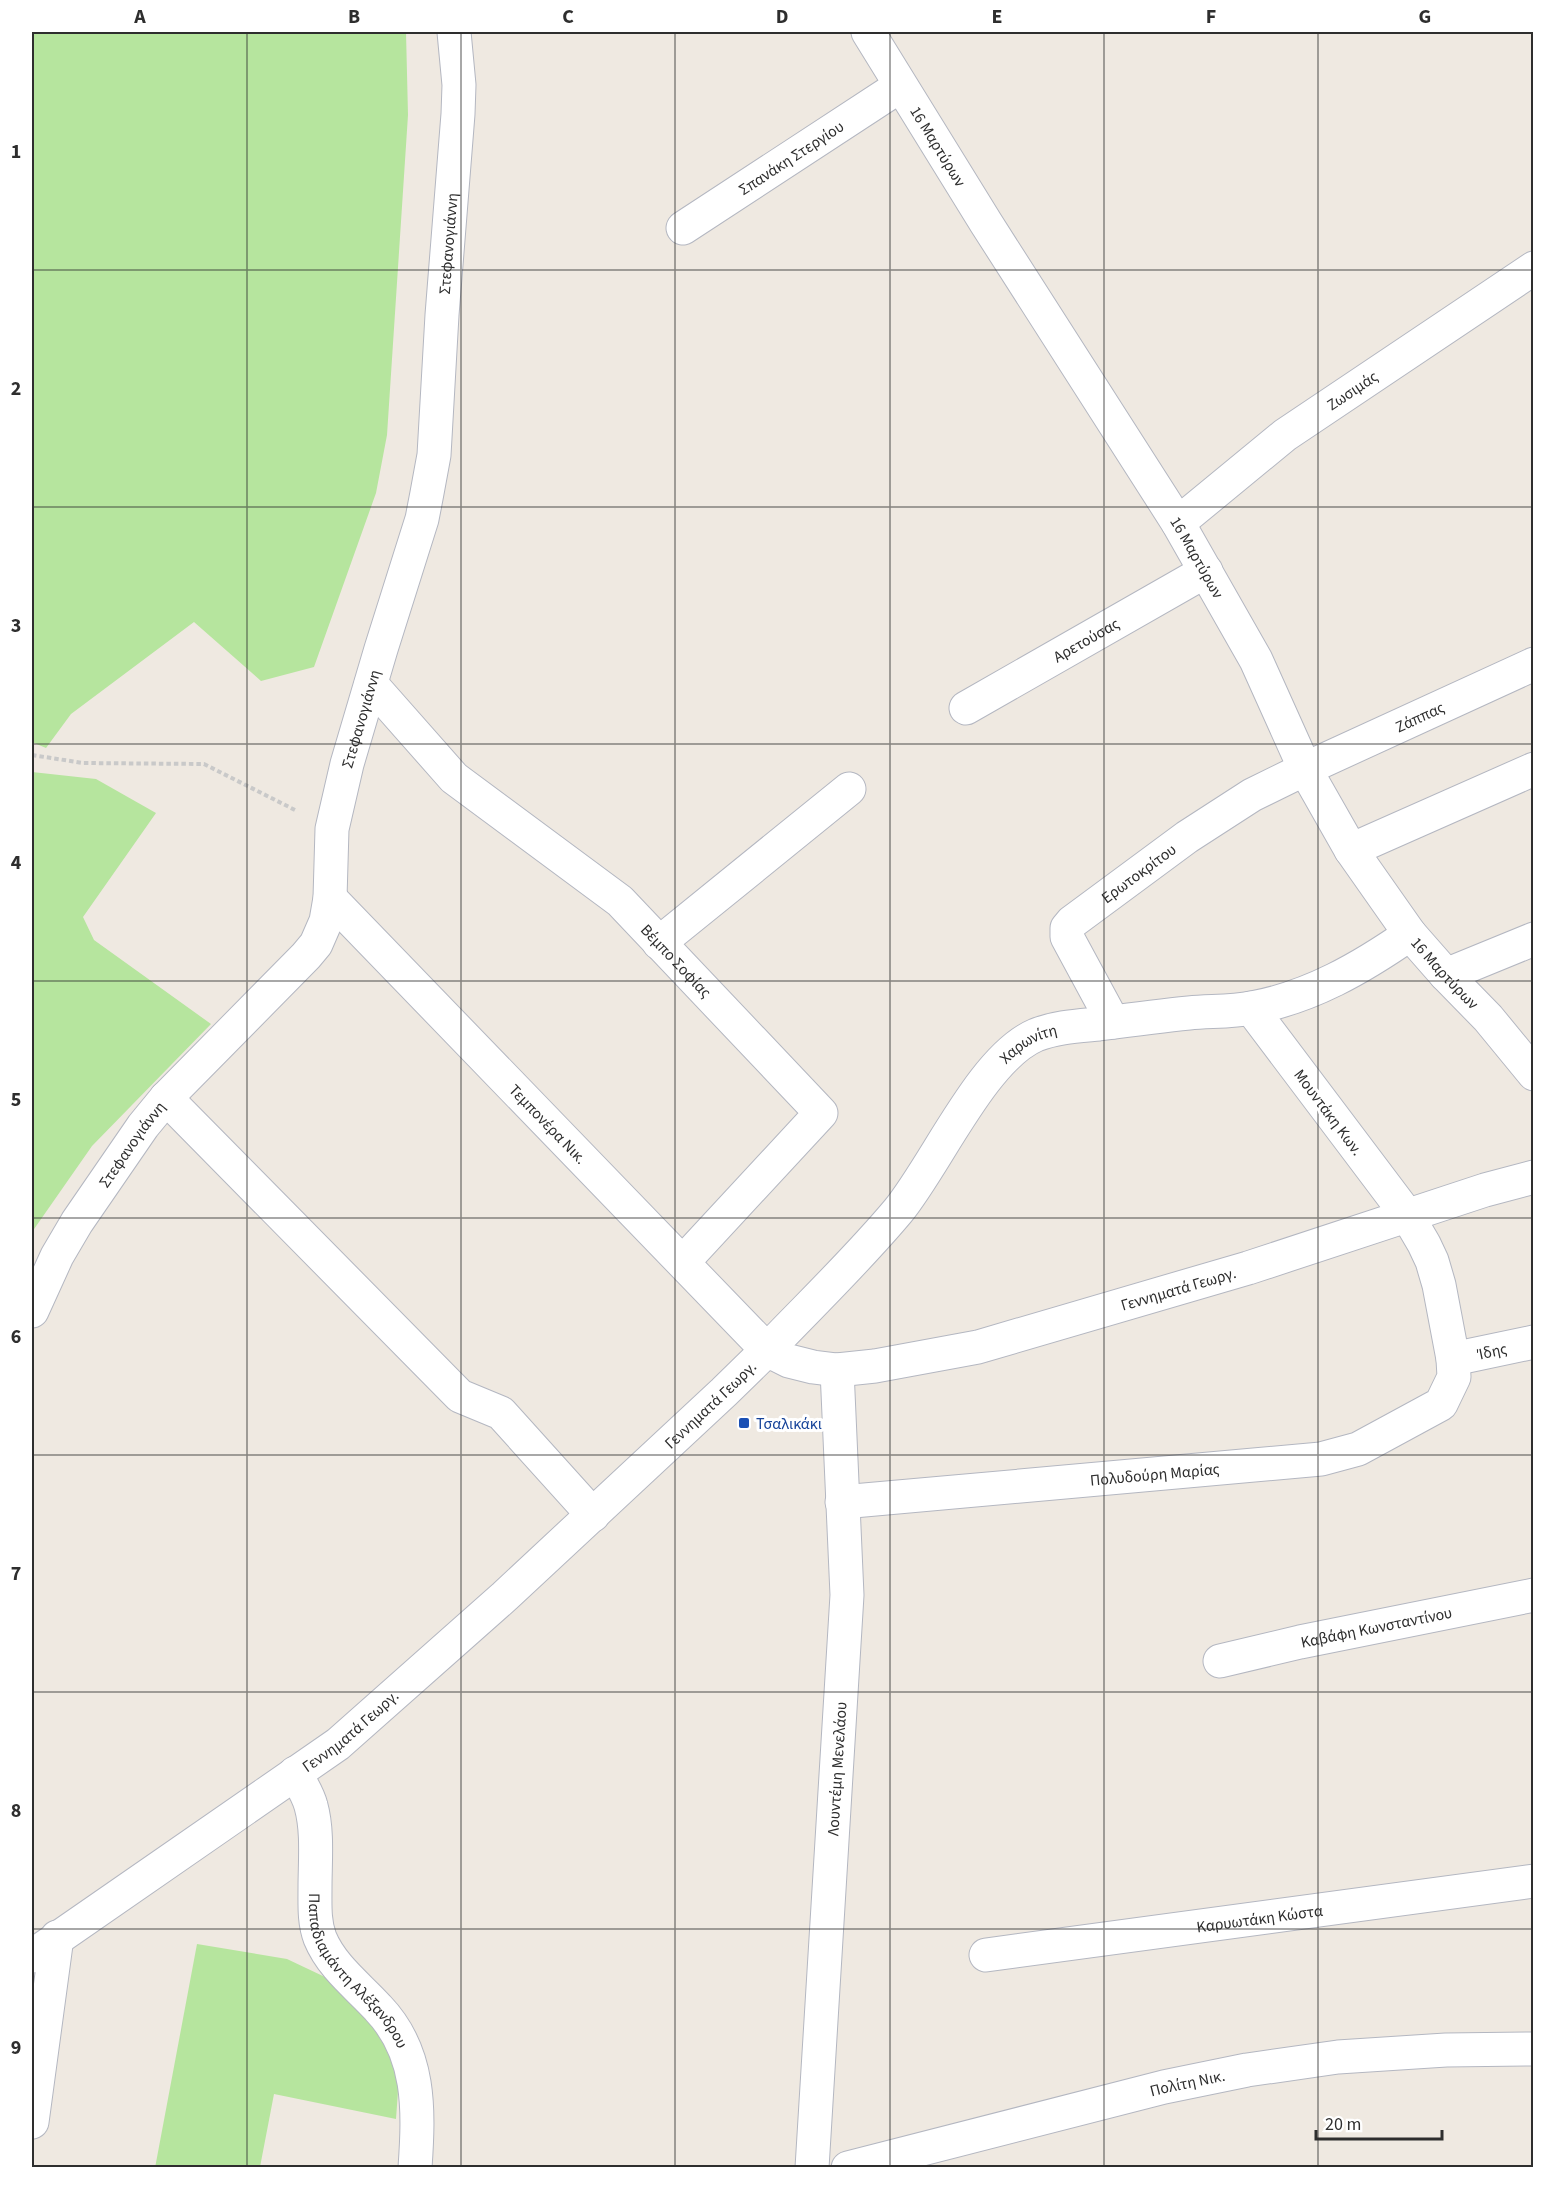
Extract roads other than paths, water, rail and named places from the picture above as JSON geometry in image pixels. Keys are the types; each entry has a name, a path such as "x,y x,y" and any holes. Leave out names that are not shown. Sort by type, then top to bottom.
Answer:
{"street":[{"name":"Στεφανογιάννη","path":"32,1311 57,1256 77,1222 143,1126 166,1098 271,993 316,944 326,921 330,898 332,829 347,764 422,519 434,455 442,315 458,114 459,85 454,32"},
{"name":"16 Μαρτύρων","path":"868,32 1178,523 1256,660 1305,769 1351,850 1410,934 1488,1018 1533,1074"},
{"name":"Σπανάκη Στεργίου","path":"683,228 900,86"},
{"name":"Ζωσιμάς","path":"1178,523 1285,435 1533,268"},
{"name":"Αρετούσας","path":"966,708 1206,571"},
{"name":"Ζάππας","path":"1305,769 1533,664"},
{"name":"Βέμπο Σοφίας","path":"371,684 454,778 620,901 821,1113 683,1262"},
{"name":"Ερωτοκρίτου","path":"1113,1022 1067,937 1067,928 1119,886 1219,815 1252,795 1305,769"},
{"path":"1351,850 1533,769"},
{"path":"659,943 849,789"},
{"name":"Τεμπονέρα Νικ.","path":"330,898 767,1350"},
{"name":"Χαρωνίτη","path":"767,1350 868,1246 899,1209 985,1080 1020,1044 1036,1035 1061,1028 1251,1008 1290,999 1335,981 1376,958 1410,934"},
{"path":"1446,975 1533,939"},
{"name":"Μουντάκη Κων.","path":"1251,1008 1407,1215 1432,1261 1439,1285 1453,1359 1454,1377 1448,1392"},
{"path":"166,1098 460,1396 501,1413 593,1515"},
{"name":"Γεννηματά Γεωργ.","path":"32,1956 338,1744 505,1596 767,1350 789,1361 837,1370 922,1358 1013,1338 1248,1268 1485,1190 1533,1177"},
{"name":"Ίδης","path":"1453,1359 1533,1342"},
{"name":"Λουντέμη Μενελάου","path":"812,2168 847,1595 837,1370"},
{"name":"Πολυδούρη Μαρίας","path":"842,1502 1321,1459 1358,1449 1395,1431 1442,1404 1448,1392"},
{"name":"Καβάφη Κωνσταντίνου","path":"1220,1661 1300,1642 1533,1594"},
{"name":"Παπαδιαμάντη Αλέξανδρου","path":"295,1773 312,1807 315,1913 320,1938 338,1968 379,2008 390,2023 400,2038 413,2071 418,2113 415,2168"},
{"name":"Καρυωτάκη Κώστα","path":"986,1955 1533,1881"},
{"path":"32,2122 57,1937"},
{"name":"Πολίτη Νικ.","path":"848,2168 1164,2087 1247,2070 1338,2057 1446,2050 1533,2049"}],"place":[{"name":"Τσαλικάκι","path":"744,1423"}]}
